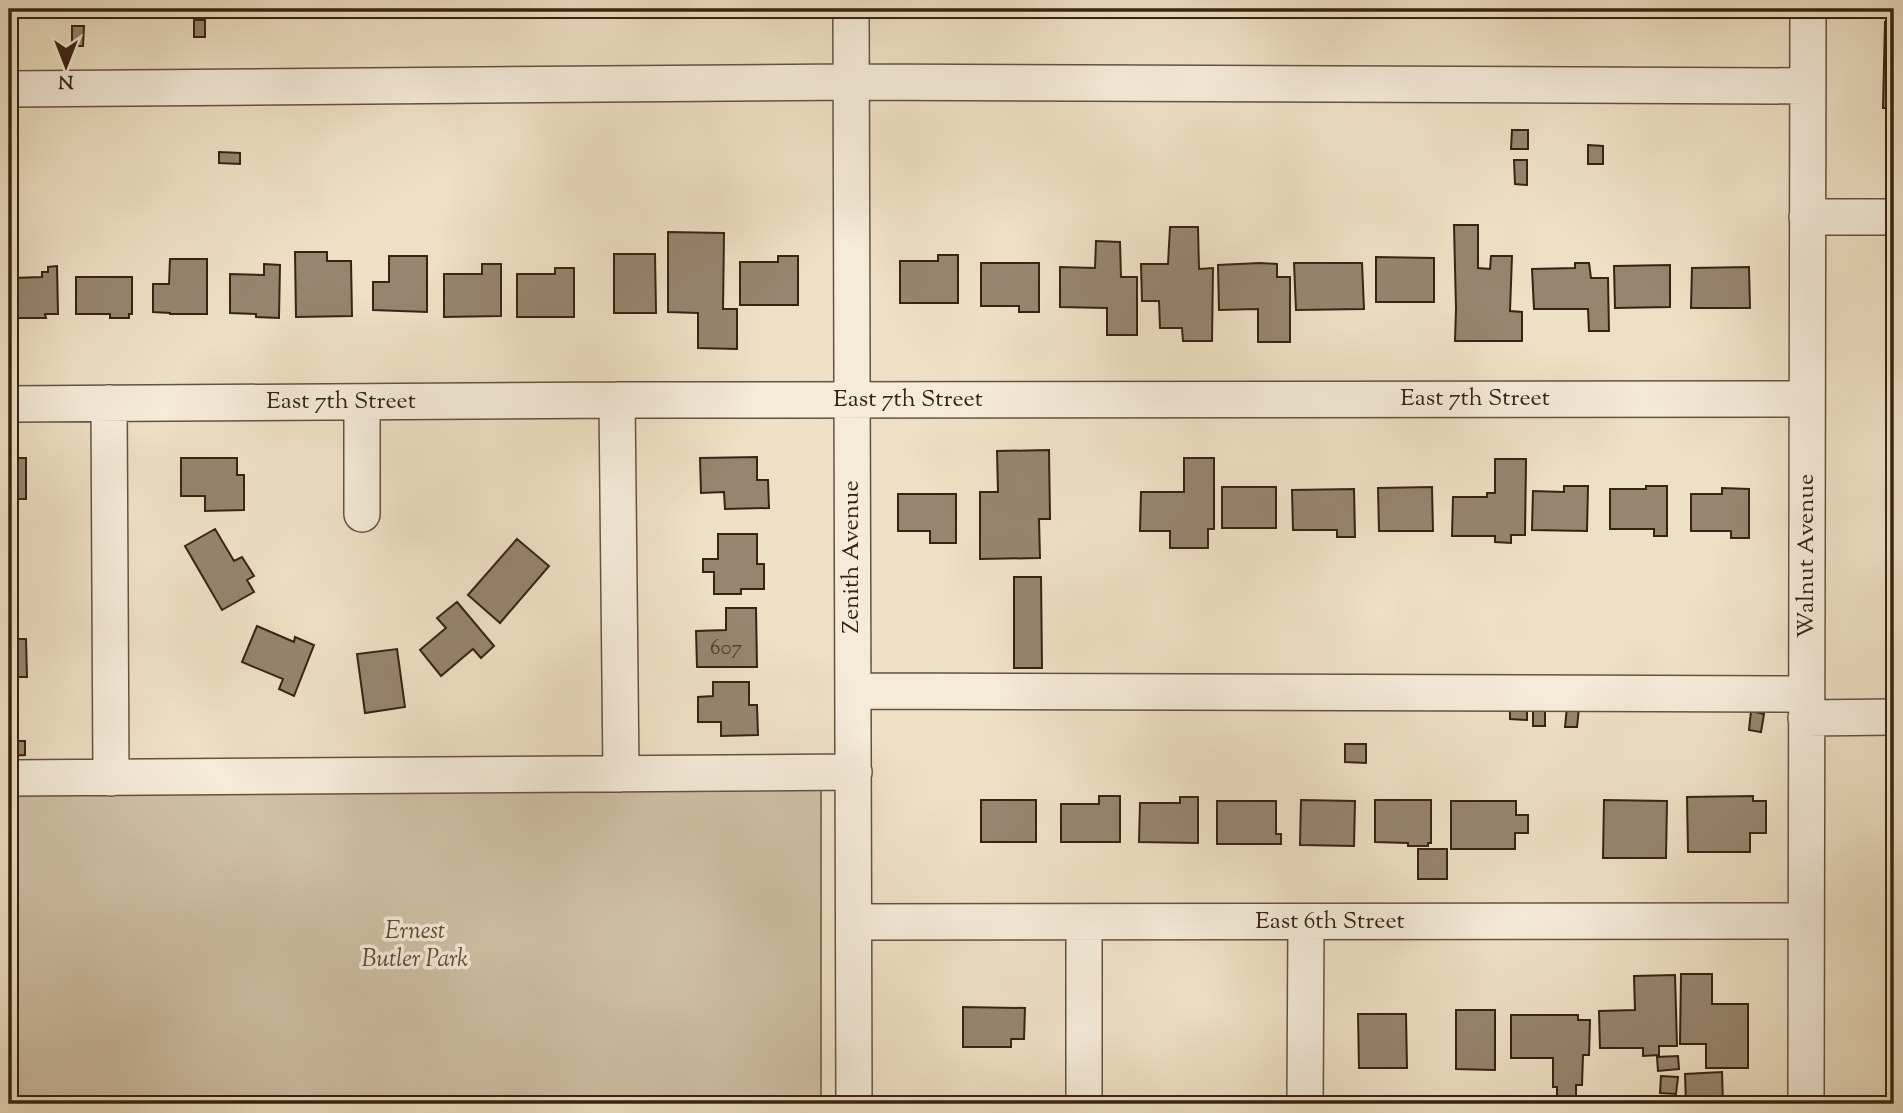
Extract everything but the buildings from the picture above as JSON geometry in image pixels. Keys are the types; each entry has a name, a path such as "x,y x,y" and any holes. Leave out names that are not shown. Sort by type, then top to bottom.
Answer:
{"street":[{"name":"Zenith Avenue","path":"850,9 854,1104"},
{"name":"Walnut Avenue","path":"1806,1104 1808,9"},
{"path":"9,89 851,82 1808,86"},
{"path":"1807,217 1894,217"},
{"name":"East 7th Street","path":"9,404 1807,398"},
{"path":"617,400 621,774"},
{"path":"362,402 362,514"},
{"path":"109,403 111,778"},
{"path":"853,691 1807,706 1894,717"},
{"path":"9,778 854,772"},
{"name":"East 6th Street","path":"855,922 1806,921"},
{"path":"1083,1104 1084,922"},
{"path":"1305,1104 1306,922"}],"green space":[{"name":"Ernest Butler Park","path":"9,787 821,787 821,1104 9,1104"}]}
